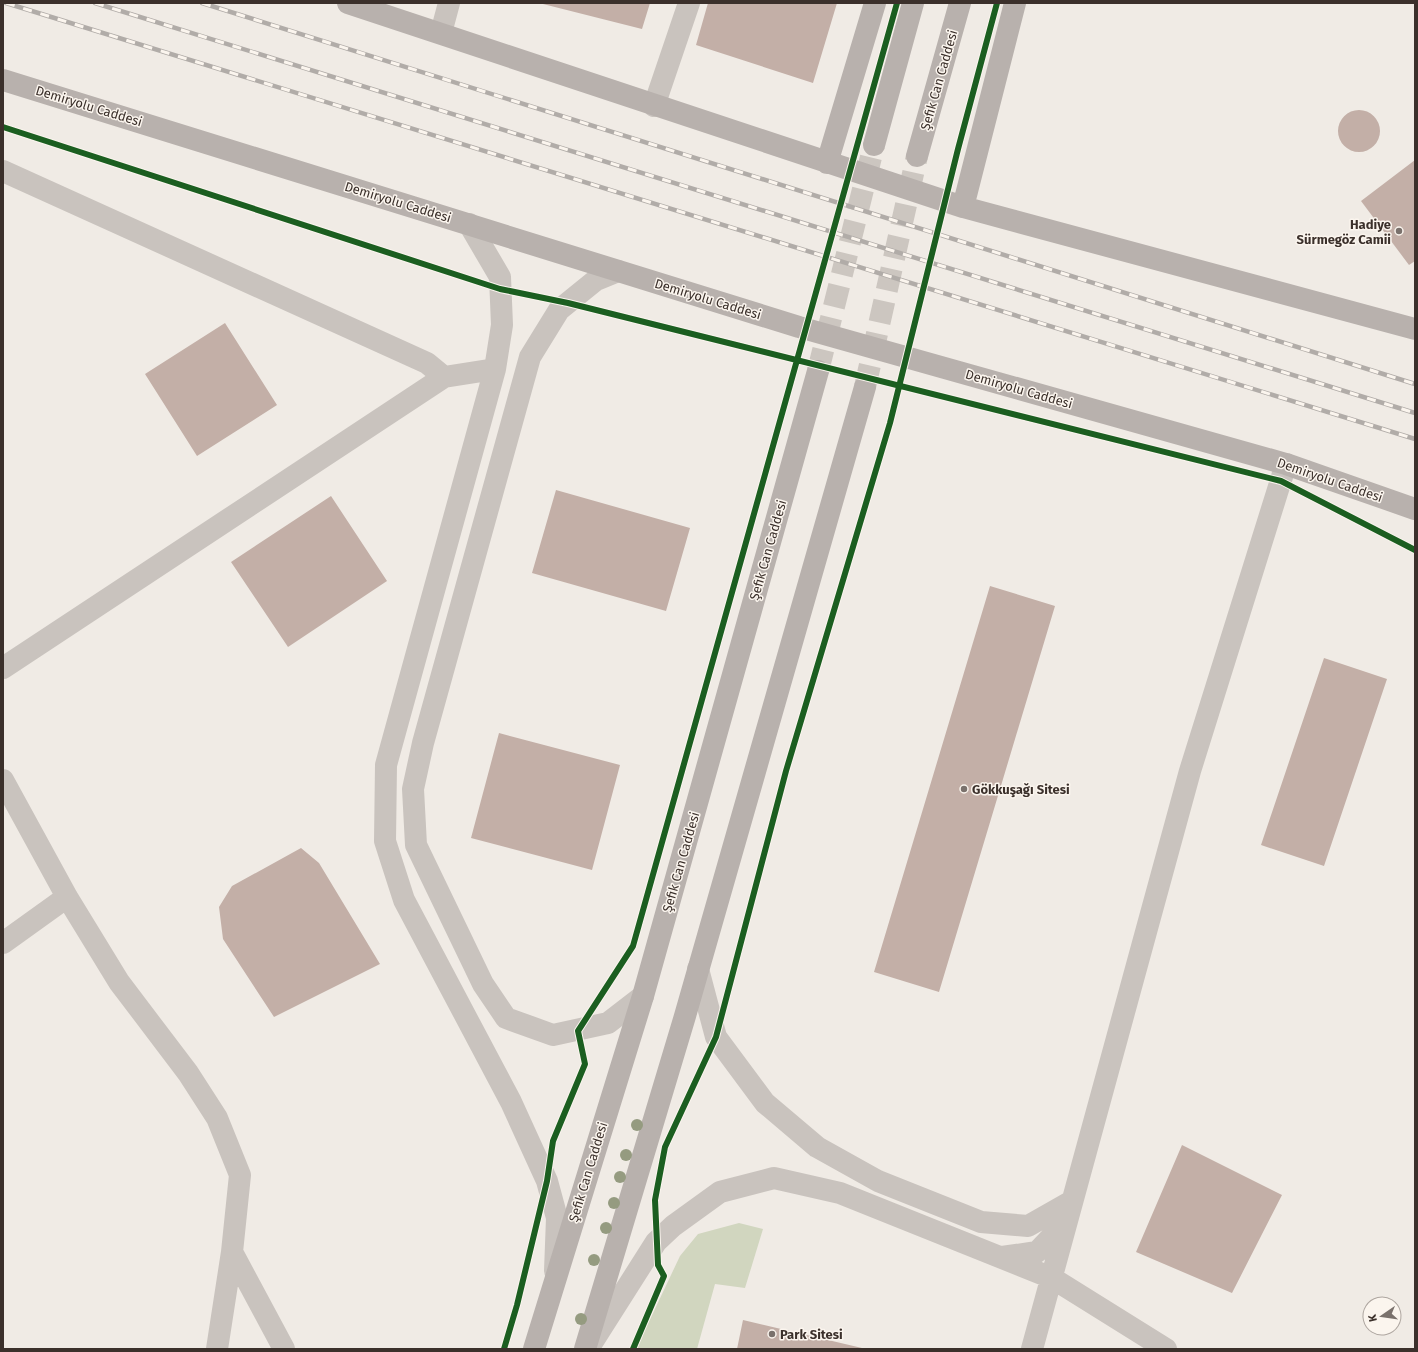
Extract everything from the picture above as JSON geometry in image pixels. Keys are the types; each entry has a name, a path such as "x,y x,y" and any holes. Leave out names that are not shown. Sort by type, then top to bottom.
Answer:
{"main road":[{"path":"348,3 441,33 654,106 963,207 1415,329"},
{"path":"827,163 875,3"},
{"path":"874,145 913,3"},
{"name":"Şefik Can Caddesi","path":"917,156 960,3"},
{"path":"963,207 1015,3"},
{"name":"Demiryolu Caddesi","path":"3,80 799,327 1286,464 1415,509"},
{"name":"Şefik Can Caddesi","path":"534,1349 554,1280 643,996 818,371"},
{"path":"587,1349 865,387"}],"street":[{"path":"441,33 449,3"},
{"path":"654,106 689,3"},
{"path":"3,171 427,363 444,377"},
{"path":"469,224 500,277 502,325 495,369 386,766 385,841 404,900 511,1102 547,1181 557,1218 554,1280"},
{"path":"618,271 596,280 560,310 530,357 423,743 413,789 416,845 482,984 506,1018 553,1035 608,1023 643,996"},
{"path":"3,668 444,377 495,369"},
{"path":"1032,1349 1190,771 1286,464"},
{"path":"3,780 67,897 119,982 188,1073 217,1118 240,1175 232,1252 217,1349"},
{"path":"3,943 67,897"},
{"path":"698,969 716,1037 764,1103 817,1147 878,1181 980,1222 1028,1226 1072,1201"},
{"path":"587,1349 656,1242 673,1226 720,1192 774,1178 840,1193 1052,1278 1166,1349"},
{"path":"998,1257 1037,1252 1057,1231 1072,1201"},
{"path":"232,1252 284,1349"}],"green space":[{"path":"739,1223 763,1229 745,1288 715,1284 697,1349 636,1349 680,1256 698,1234"}],"building":[{"path":"539,3 650,3 642,29"},
{"path":"708,3 837,3 813,83 696,45"},
{"path":"1359,110 1374,116 1380,131 1374,146 1359,152 1344,146 1338,131 1344,116"},
{"name":"Hadiye Sürmegöz Camii","path":"1415,160 1415,261 1409,265 1361,201"},
{"path":"225,323 277,405 197,456 145,374"},
{"path":"556,490 690,528 666,611 532,573"},
{"path":"331,496 387,581 288,647 231,562"},
{"name":"Gökkuşağı Sitesi","path":"990,586 1055,606 939,992 874,972"},
{"path":"1324,658 1387,679 1324,866 1261,845"},
{"path":"499,733 620,765 592,870 471,838"},
{"path":"301,848 319,863 380,964 274,1017 223,939 219,907 232,886"},
{"path":"1182,1145 1282,1195 1232,1293 1136,1252"},
{"name":"Park Sitesi","path":"743,1320 862,1348 862,1349 737,1349"}],"tunnel":[{"path":"818,371 874,145"},
{"path":"865,387 917,156"}],"railway":[{"path":"6,3 1415,439"},
{"path":"95,3 1415,413"},
{"path":"202,3 1415,384"}],"cycle path":[{"path":"504,1349 517,1305 547,1181 553,1141 585,1064 578,1031 633,946 897,3"},
{"path":"633,1349 664,1276 658,1265 655,1200 665,1147 716,1037 786,771 890,423 958,149 997,3"},
{"path":"3,127 500,289 568,303 1281,481 1415,550"}],"place":[{"name":"Hadiye Sürmegöz Camii","path":"1399,231"},
{"name":"Gökkuşağı Sitesi","path":"964,789"},
{"name":"Park Sitesi","path":"772,1334"}]}
